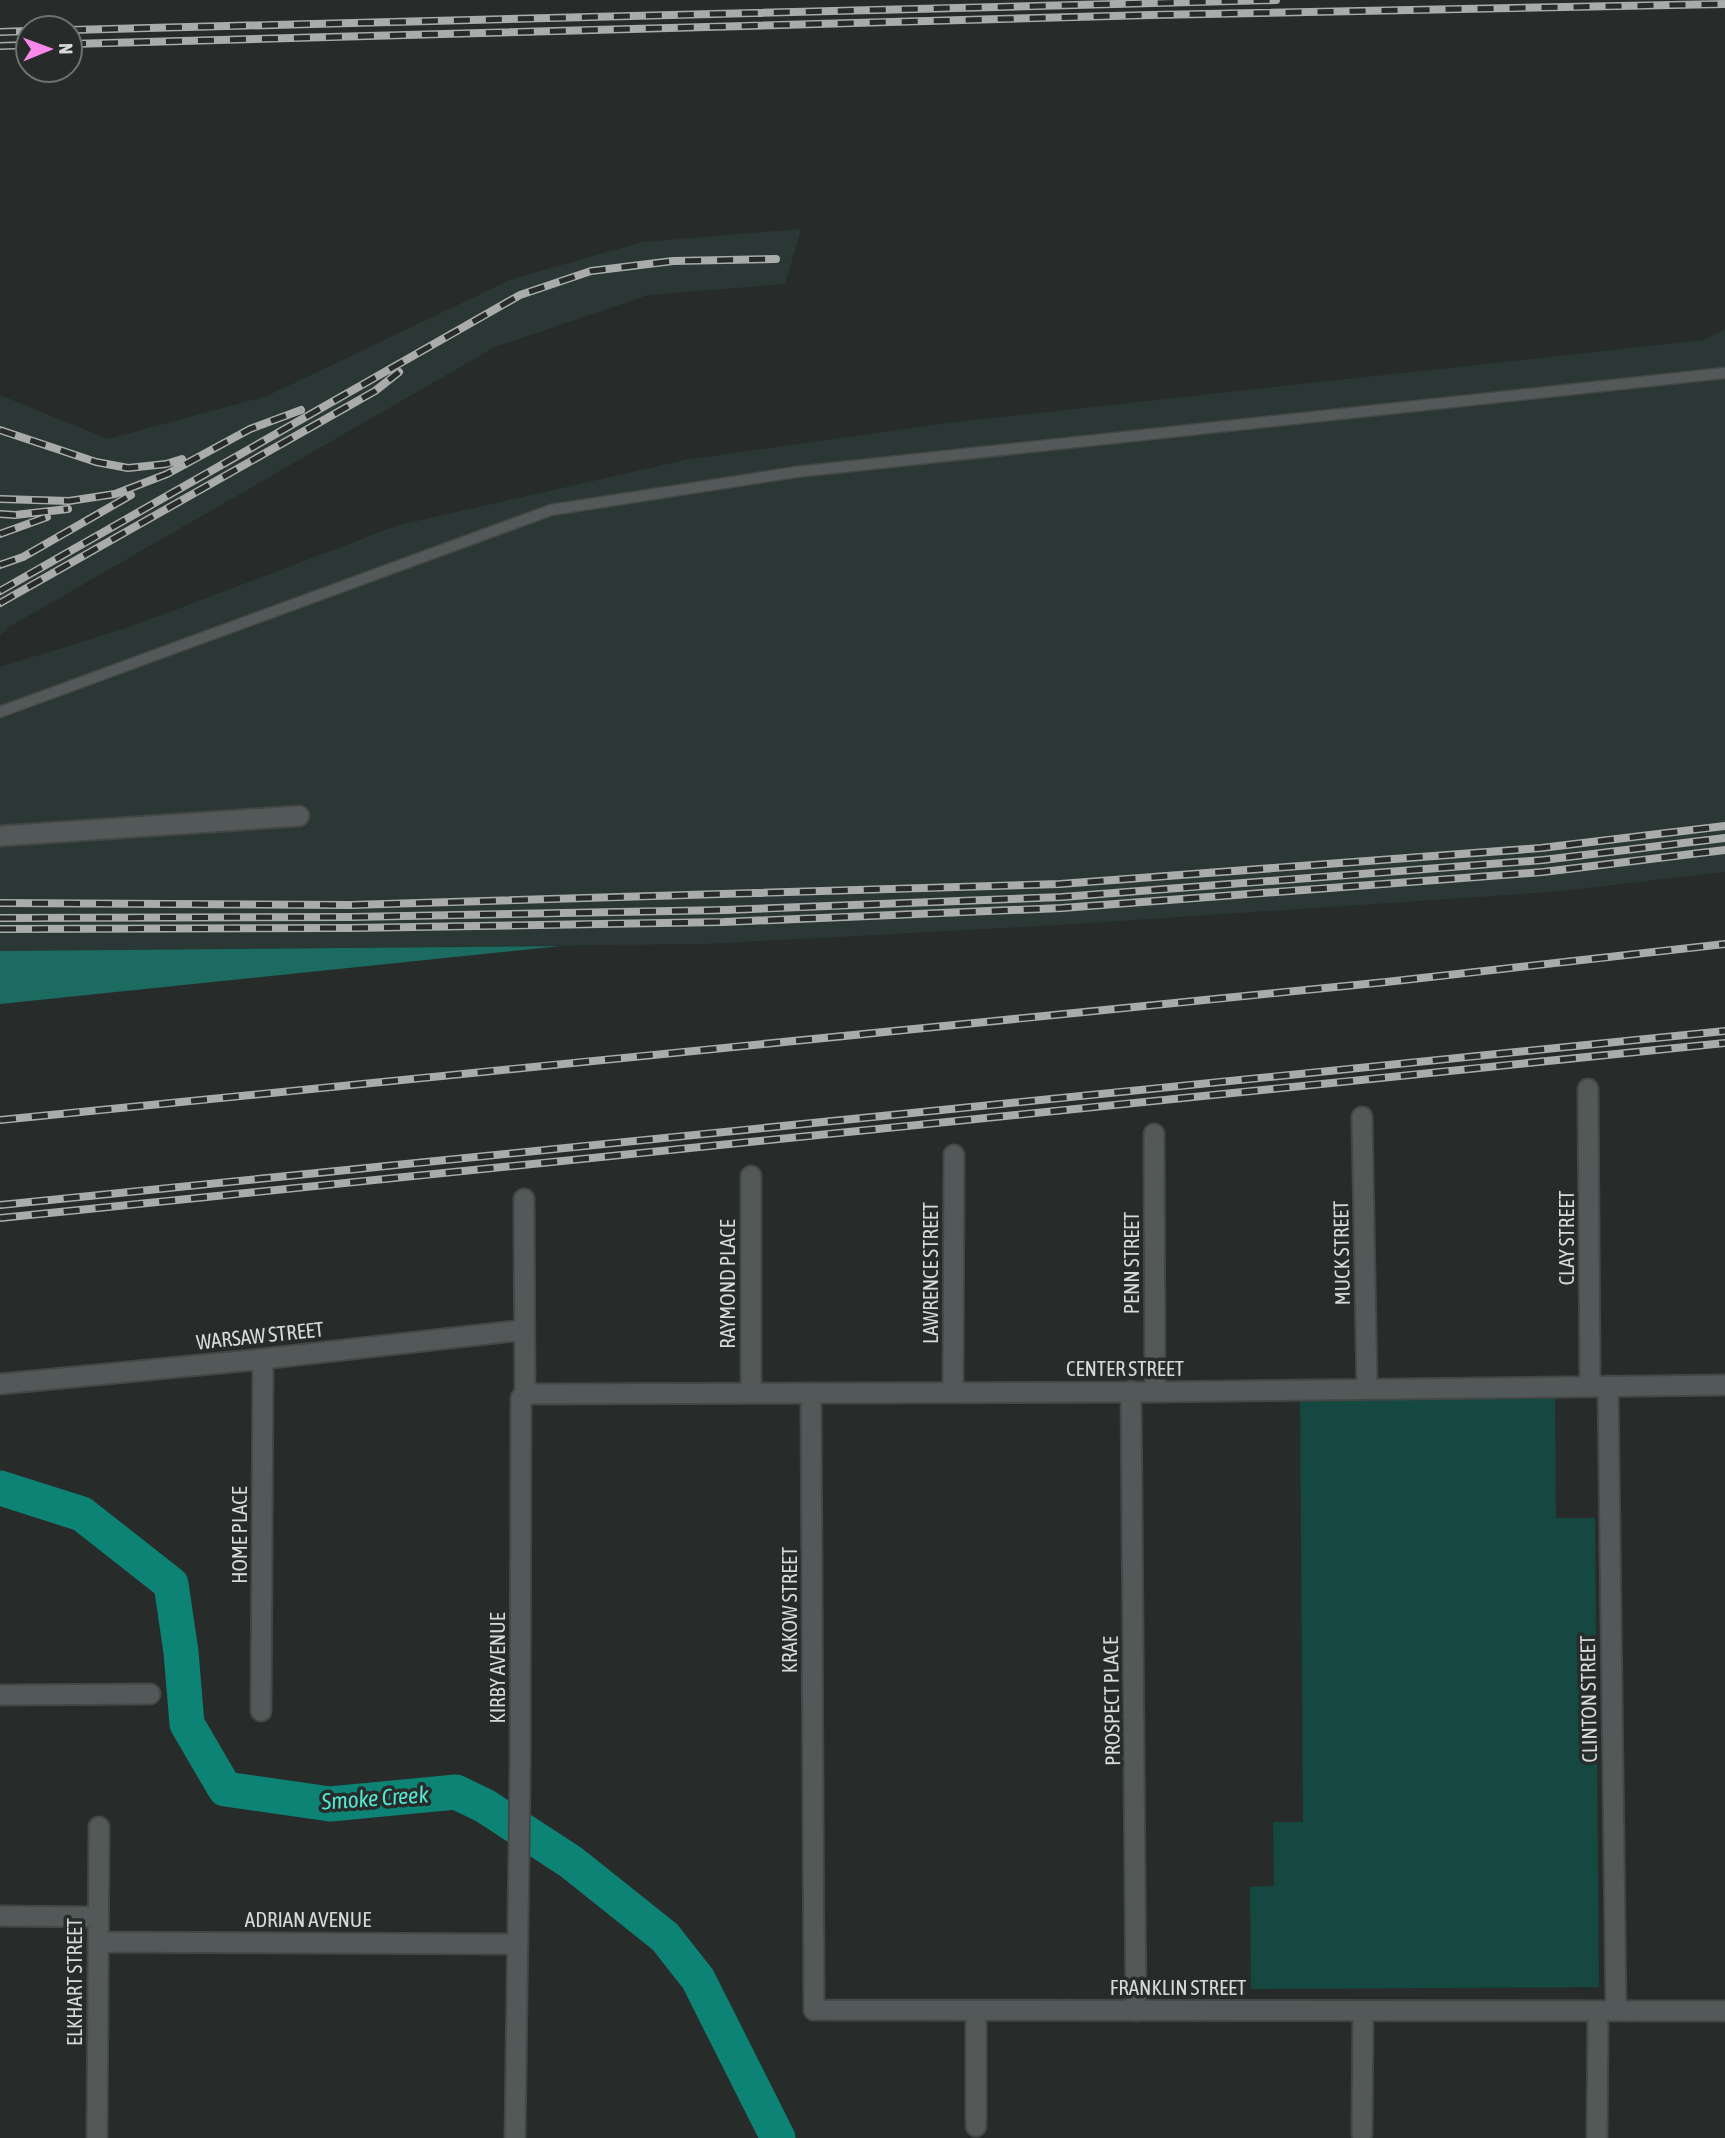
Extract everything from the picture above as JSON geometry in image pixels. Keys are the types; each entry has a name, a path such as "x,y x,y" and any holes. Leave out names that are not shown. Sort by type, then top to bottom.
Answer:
{"street":[{"path":"0,836 299,816"},
{"name":"CLAY STREET","path":"1588,1089 1599,1386"},
{"name":"MUCK STREET","path":"1362,1117 1367,1388"},
{"name":"PENN STREET","path":"1154,1134 1155,1392"},
{"name":"LAWRENCE STREET","path":"953,1392 954,1155"},
{"name":"RAYMOND PLACE","path":"751,1176 751,1393"},
{"name":"KIRBY AVENUE","path":"515,2138 524,1199"},
{"name":"WARSAW STREET","path":"0,1384 264,1359 524,1330"},
{"name":"HOME PLACE","path":"261,1711 264,1359"},
{"name":"CENTER STREET","path":"524,1394 1155,1392 1725,1385"},
{"name":"CLINTON STREET","path":"1597,2138 1607,2011 1599,1386"},
{"name":"PROSPECT PLACE","path":"1131,1391 1136,2011"},
{"name":"KRAKOW STREET","path":"811,1393 814,1827"},
{"path":"0,1695 150,1694"},
{"name":"ELKHART STREET","path":"97,2138 99,1827"},
{"name":"FRANKLIN STREET","path":"814,1827 814,2010 1725,2011"},
{"path":"0,1916 98,1917"},
{"name":"ADRIAN AVENUE","path":"97,1942 517,1944"},
{"path":"976,2011 976,2126"},
{"path":"1362,2134 1363,2011"}],"lane":[{"path":"0,712 551,510 796,472 1725,373"}],"shaded area":[{"path":"801,229 785,284 648,295 495,347 9,627 0,635 0,395 108,439 267,396 512,279 643,242"},
{"path":"1725,329 1725,872 1552,892 1059,925 705,944 0,951 0,667 130,627 399,525 685,460 947,423 1704,340"}],"green space":[{"path":"561,946 0,1004 0,951"},
{"path":"1555,1393 1556,1518 1595,1518 1599,1987 1251,1989 1250,1887 1274,1886 1273,1822 1303,1822 1300,1395"}],"waterway":[{"name":"Smoke Creek","path":"0,1488 82,1514 171,1584 181,1652 187,1724 225,1789 330,1804 456,1792 485,1806 571,1862 665,1937 698,1979 778,2138"}],"railway":[{"path":"84,30 1276,0"},
{"path":"84,44 1151,15 1725,4"},
{"path":"0,32 14,32"},
{"path":"0,46 14,46"},
{"path":"0,591 520,295 591,271 673,261 776,259"},
{"path":"0,603 375,391 399,372"},
{"path":"0,499 69,501 115,494 167,474 250,429 301,410"},
{"path":"0,430 96,462 128,468 166,464 182,459"},
{"path":"0,565 23,557 131,495"},
{"path":"0,514 68,509"},
{"path":"0,534 47,517"},
{"path":"0,903 351,905 1060,884 1541,848 1725,826"},
{"path":"0,918 352,917 726,910 1062,897 1543,860 1725,838"},
{"path":"0,929 351,928 724,922 1062,908 1543,872 1725,850"},
{"path":"0,1120 1386,982 1725,944"},
{"path":"0,1205 1725,1031"},
{"path":"0,1218 1725,1043"}]}
